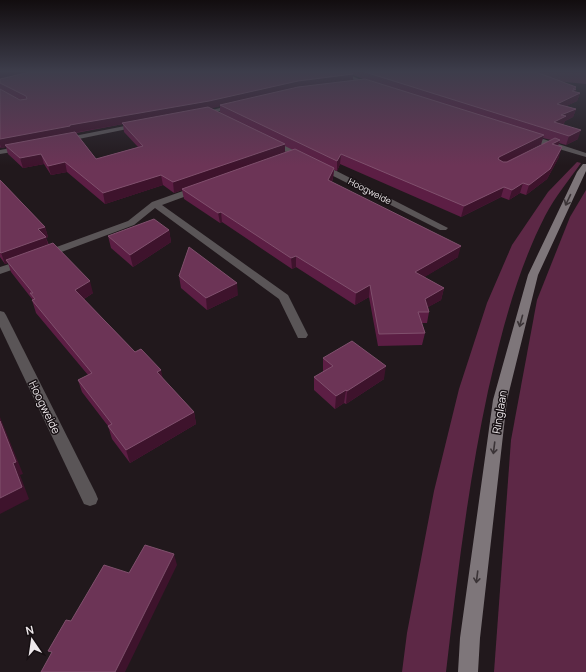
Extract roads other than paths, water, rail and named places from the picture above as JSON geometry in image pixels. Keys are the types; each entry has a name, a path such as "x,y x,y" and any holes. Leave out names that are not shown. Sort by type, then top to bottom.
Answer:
{"main road":[{"name":"Ringlaan","path":"468,672 470,638 500,400 533,275 581,172 586,166"}],"street":[{"path":"195,115 247,104"},
{"path":"210,112 224,119"},
{"path":"54,141 148,124"},
{"path":"522,134 586,155"},
{"name":"Hoogweide","path":"260,136 443,228"},
{"path":"0,152 31,146"},
{"path":"281,159 296,154"},
{"path":"0,271 131,223 155,204 207,185"},
{"path":"155,204 284,297 302,335"},
{"name":"Hoogweide","path":"0,315 90,499"}]}
